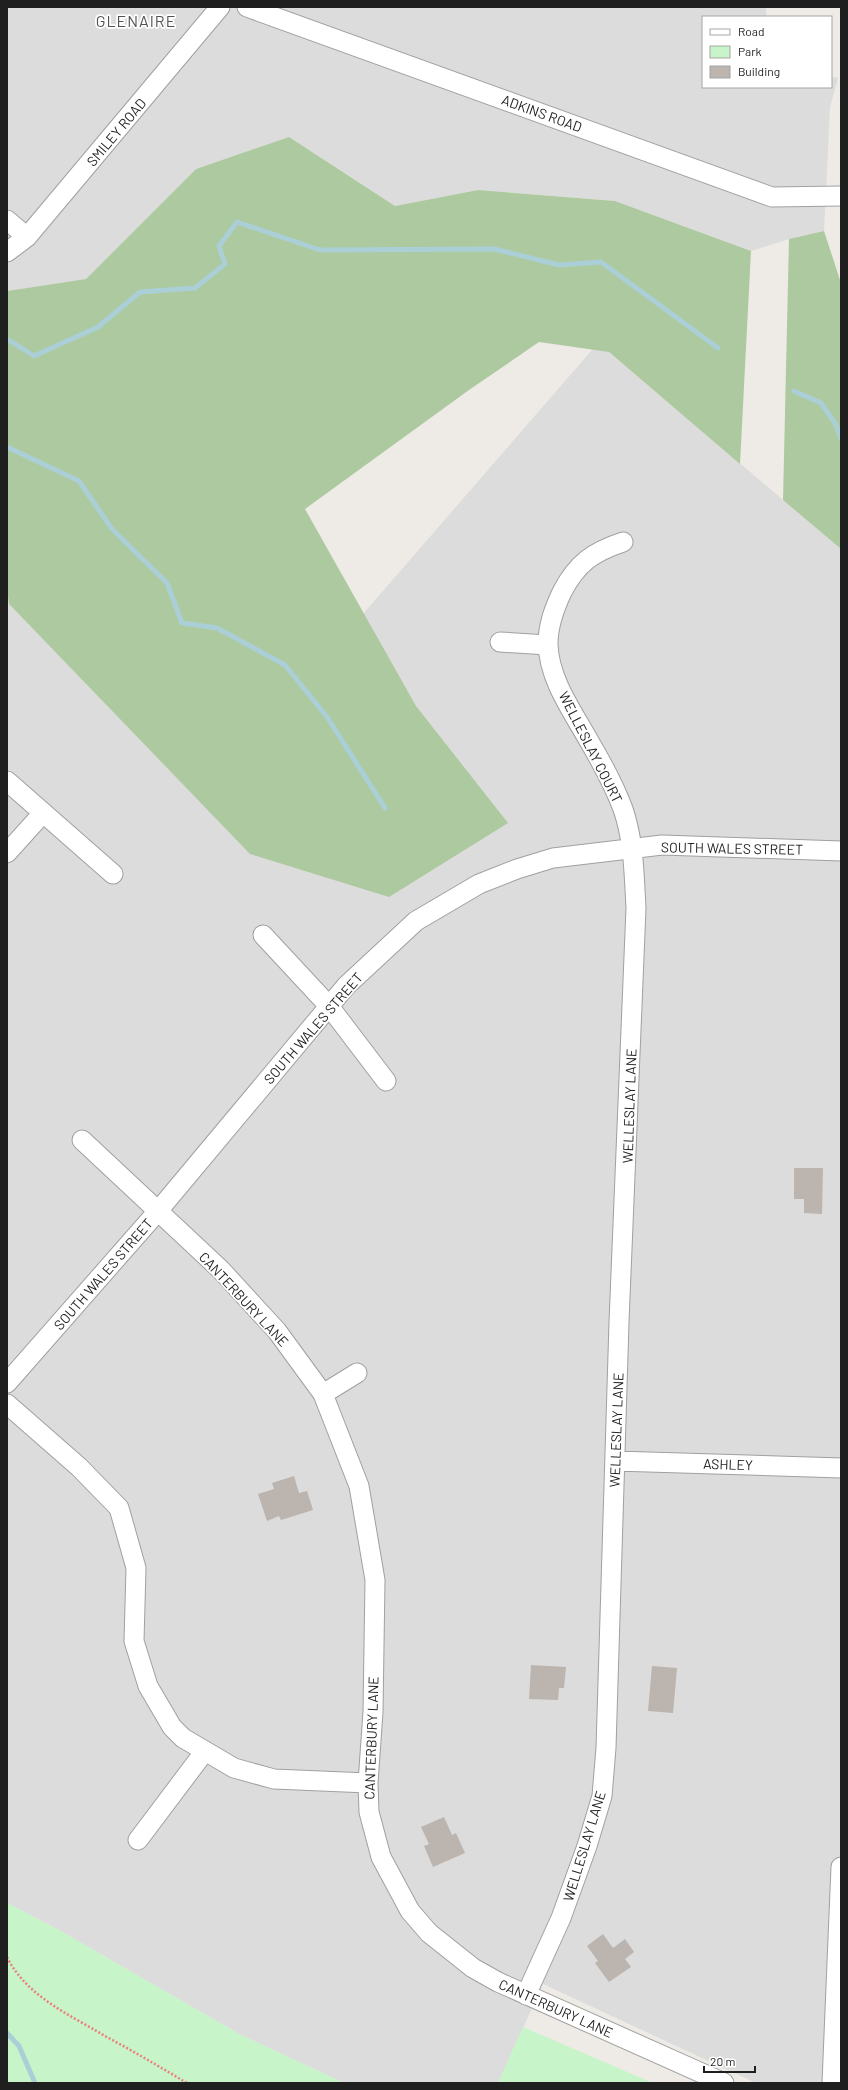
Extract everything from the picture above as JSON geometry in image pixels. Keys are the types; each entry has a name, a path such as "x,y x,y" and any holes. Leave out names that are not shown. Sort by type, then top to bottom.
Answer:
{"street":[{"name":"SMILEY ROAD","path":"7,252 27,238 220,7"},
{"name":"ADKINS ROAD","path":"247,7 772,196 841,196"},
{"path":"7,220 27,238"},
{"name":"WELLESLAY COURT","path":"623,542 600,549 583,562 564,588 553,610 549,628 548,645 560,687 572,714 610,778 623,809 633,850"},
{"path":"500,642 548,645"},
{"path":"7,781 113,874"},
{"path":"7,853 43,812"},
{"name":"SOUTH WALES STREET","path":"7,1383 158,1211 346,986 416,921 479,884 517,869 553,858 633,850 662,845 841,851"},
{"name":"WELLESLAY LANE","path":"526,1995 561,1918 587,1846 602,1796 606,1748 635,916 633,850"},
{"path":"263,935 329,1006 386,1081"},
{"name":"CANTERBURY LANE","path":"82,1140 221,1270 277,1331 323,1394 359,1486 375,1580 373,1712 368,1783 369,1812 381,1857 410,1911 434,1937 473,1968 526,1995 724,2083"},
{"path":"323,1394 357,1373"},
{"path":"7,1404 79,1467 119,1508 136,1568 134,1640 148,1686 172,1727 183,1738 234,1768 274,1779 368,1783"},
{"name":"ASHLEY","path":"615,1461 841,1468"},
{"path":"138,1840 205,1751"},
{"path":"832,2083 841,1867"}],"path":[{"path":"7,1957 18,1975 50,2003 187,2083"}],"shaded area":[{"path":"7,7 766,7 766,16 702,16 702,88 832,88 832,77 838,78 830,107 824,231 789,239 751,251 615,201 478,190 395,206 289,137 196,169 86,279 7,291"},
{"path":"598,343 841,549 841,2083 756,2083 543,1984 498,2083 344,2083 239,2034 59,1930 7,1903 7,589 9,604 200,802"}],"green space":[{"path":"289,137 395,206 478,190 615,201 751,251 740,464 609,352 539,342 469,390 305,509 416,706 508,823 389,897 250,854 9,604 7,589 7,291 86,279 196,169"},
{"path":"824,231 841,283 841,549 783,500 789,239"},
{"path":"7,1903 59,1930 239,2034 344,2083 7,2083"},
{"path":"523,2027 653,2083 498,2083"}],"building":[{"path":"794,1168 823,1168 822,1214 804,1213 804,1199 794,1199"},
{"path":"294,1476 299,1493 307,1491 313,1510 281,1520 279,1516 267,1521 258,1494 274,1489 272,1483"},
{"path":"531,1665 566,1667 564,1688 559,1688 558,1700 529,1699"},
{"path":"652,1666 677,1668 673,1713 648,1711"},
{"path":"444,1817 452,1835 456,1833 465,1853 433,1867 424,1846 429,1844 421,1827"},
{"path":"603,1934 613,1948 625,1939 634,1952 625,1959 631,1967 609,1982 595,1963 598,1961 587,1946"}],"waterway":[{"path":"7,339 34,356 98,327 140,292 195,288 225,264 219,246 237,222 320,250 494,249 559,265 601,262 718,348"},
{"path":"794,391 821,403 835,423 841,438"},
{"path":"7,447 79,481 112,529 167,583 182,623 217,628 285,665 327,717 385,808"},
{"path":"7,2033 19,2046 35,2083"}],"district":[{"name":"GLENAIRE","path":"136,20"}]}
